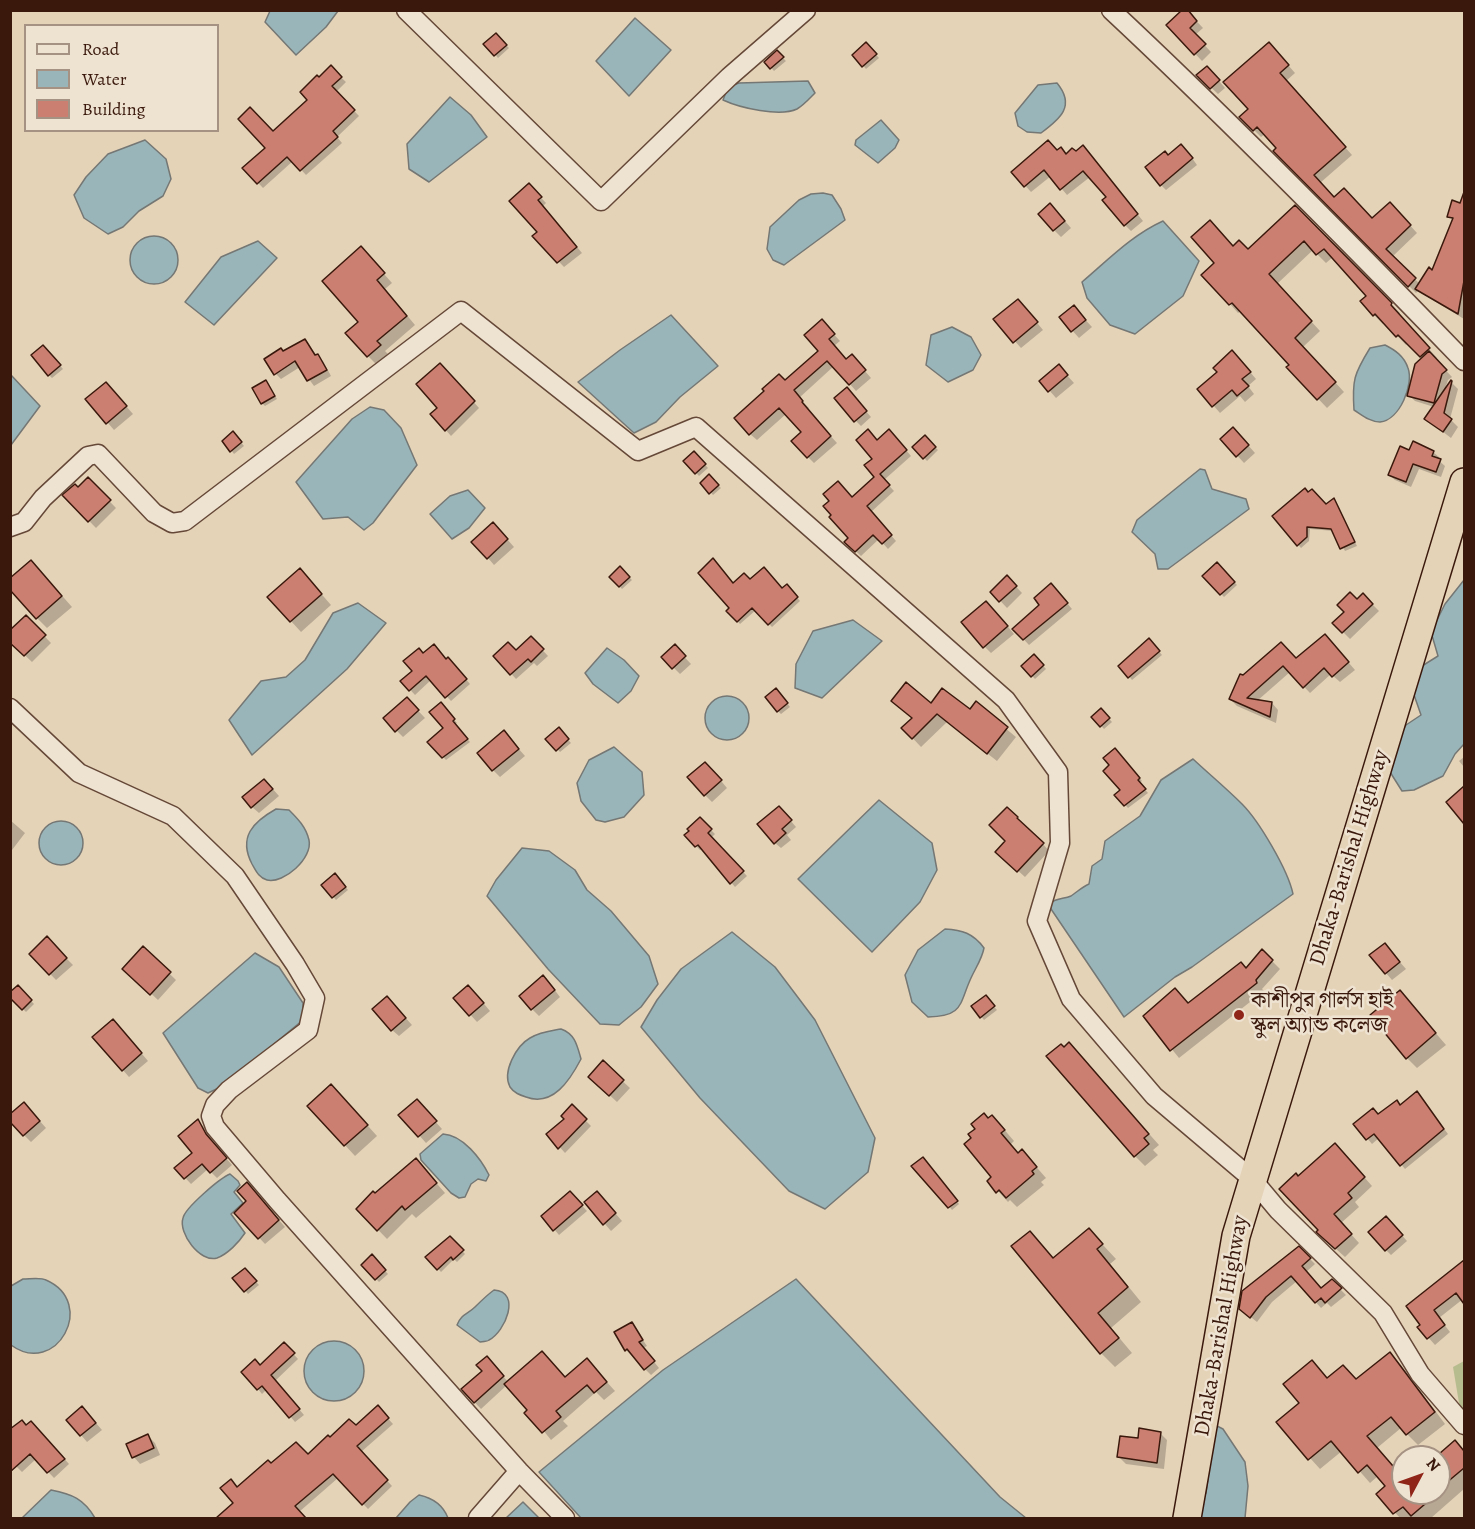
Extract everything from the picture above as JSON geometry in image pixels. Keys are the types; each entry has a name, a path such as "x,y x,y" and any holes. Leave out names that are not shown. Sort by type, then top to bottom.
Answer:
{"highway":[{"name":"Dhaka-Barishal Highway","path":"1187,1518 1236,1236 1464,482"}],"street":[{"path":"406,10 601,201 729,77 806,10"},
{"path":"1111,10 1387,280 1464,361"},
{"path":"10,527 24,522 43,498 88,456 98,454 153,513 172,523 185,521 461,310 638,451 696,427 1006,700 1058,772 1060,843 1037,921 1071,999 1154,1096 1252,1179 1278,1210 1383,1313 1420,1374 1464,1425"},
{"path":"10,708 79,772 173,816 234,876 295,964 315,998 308,1030 229,1090 215,1105 211,1116 215,1127 277,1200 519,1471 565,1518"},
{"path":"478,1518 519,1471"}],"green space":[{"path":"1464,1361 1464,1427 1463,1427 1453,1367"}],"water":[{"path":"270,10 338,11 326,27 296,55 265,22"},
{"path":"635,18 671,50 629,96 596,61"},
{"path":"808,81 815,93 800,107 790,111 771,112 739,106 723,100 728,87 739,83"},
{"path":"1057,83 1063,91 1065,105 1054,123 1041,133 1027,132 1018,126 1015,113 1038,85"},
{"path":"450,97 471,115 487,137 429,182 409,169 407,144"},
{"path":"881,120 899,140 895,148 878,163 855,145 856,140"},
{"path":"145,140 166,159 171,179 163,196 139,211 123,227 108,234 84,218 74,195 86,177 108,154"},
{"path":"811,194 832,195 845,220 784,265 773,260 767,249 770,227 799,200"},
{"path":"1163,221 1199,261 1183,296 1135,334 1110,325 1087,298 1082,282 1131,241"},
{"path":"149,236 159,236 174,246 178,260 177,269 168,280 159,284 149,284 134,274 130,265 130,255 140,240"},
{"path":"258,241 277,258 214,325 185,302 221,257"},
{"path":"671,315 718,366 680,397 656,422 634,433 578,382"},
{"path":"952,327 971,337 981,355 973,370 948,382 926,365 931,335"},
{"path":"1385,345 1396,351 1404,360 1408,368 1409,383 1404,400 1394,415 1387,420 1376,422 1354,410 1353,391 1357,371 1370,348"},
{"path":"11,375 40,406 11,445"},
{"path":"370,407 384,410 401,428 417,465 373,523 364,530 348,517 323,519 296,482 352,419"},
{"path":"1200,469 1205,470 1212,489 1246,499 1249,509 1168,569 1158,569 1155,554 1132,532 1137,520"},
{"path":"468,490 485,508 469,528 452,539 430,514 450,496"},
{"path":"1464,580 1464,744 1455,754 1443,776 1414,790 1402,791 1390,772 1387,755 1406,725 1421,715 1413,692 1422,666 1438,656 1431,632 1445,604"},
{"path":"358,603 386,623 347,669 252,755 229,720 261,681 286,677 305,660 333,613"},
{"path":"853,620 882,641 822,698 795,688 796,664 813,631"},
{"path":"607,648 624,660 639,676 631,691 618,703 593,684 585,673"},
{"path":"727,696 742,703 749,718 742,733 727,740 712,733 705,718 712,703"},
{"path":"614,747 642,772 644,795 624,817 605,822 596,820 581,801 577,783 589,760"},
{"path":"1193,759 1249,812 1279,859 1293,894 1175,977 1124,1017 1051,909 1050,903 1071,896 1089,884 1092,866 1102,859 1105,841 1140,816 1161,780"},
{"path":"879,800 932,843 937,870 920,902 872,952 798,879"},
{"path":"276,809 289,810 298,820 308,835 309,847 302,862 289,874 274,880 267,880 256,872 252,864 248,854 247,838 261,819"},
{"path":"61,821 76,828 83,843 76,858 61,865 46,858 39,843 46,828"},
{"path":"522,848 549,851 575,870 587,890 611,911 649,956 658,984 641,1007 619,1025 600,1024 548,969 487,896 496,880"},
{"path":"945,929 967,933 984,948 959,1007 948,1014 928,1017 912,1002 905,975 918,950"},
{"path":"732,932 775,967 815,1020 875,1138 868,1172 825,1209 789,1191 700,1098 641,1027 657,1000 681,969"},
{"path":"255,953 279,967 303,1003 303,1020 223,1086 208,1093 198,1088 163,1033"},
{"path":"561,1029 572,1037 581,1059 572,1075 559,1090 544,1098 526,1097 515,1092 510,1087 508,1074 515,1053 534,1036"},
{"path":"443,1134 450,1135 464,1143 476,1155 489,1175 486,1181 478,1179 471,1184 465,1197 459,1198 451,1193 421,1160 420,1154"},
{"path":"230,1174 240,1185 234,1192 243,1203 231,1214 245,1233 225,1254 217,1258 210,1258 197,1251 187,1239 182,1224 183,1218 190,1207"},
{"path":"23,1279 46,1280 61,1291 69,1304 70,1319 65,1334 56,1345 43,1352 28,1353 11,1345 11,1286"},
{"path":"796,1279 1000,1497 1026,1518 581,1518 539,1472 663,1370"},
{"path":"494,1290 502,1292 507,1298 508,1313 495,1336 480,1342 457,1325 463,1316"},
{"path":"334,1341 351,1346 359,1354 364,1371 359,1388 351,1396 334,1401 317,1396 309,1388 304,1371 309,1354 317,1346"},
{"path":"1215,1425 1223,1429 1245,1462 1248,1486 1245,1518 1190,1518 1196,1505 1206,1493"},
{"path":"51,1490 77,1498 95,1518 22,1518"},
{"path":"419,1495 437,1503 448,1518 396,1518"},
{"path":"523,1502 539,1518 506,1518"}],"building":[{"path":"1182,10 1188,10 1197,21 1190,28 1206,44 1194,55 1166,25"},
{"path":"496,33 507,45 494,56 483,44"},
{"path":"866,42 877,54 862,67 852,55"},
{"path":"1269,42 1289,65 1280,73 1346,147 1314,175 1334,197 1344,188 1372,218 1390,202 1411,225 1386,249 1416,278 1408,287 1273,151 1276,148 1257,127 1253,131 1239,117 1248,109 1223,82"},
{"path":"777,50 784,57 770,69 764,62"},
{"path":"331,65 342,77 332,86 355,110 333,131 338,137 300,171 287,157 257,184 242,168 265,148 238,119 250,107 273,131 307,100 300,92"},
{"path":"1207,66 1220,80 1210,89 1196,75"},
{"path":"1048,140 1057,150 1061,147 1066,154 1072,148 1076,151 1083,145 1138,214 1124,226 1102,200 1106,197 1083,171 1060,190 1044,170 1024,187 1011,172"},
{"path":"1181,144 1193,158 1160,186 1145,167 1165,151 1168,155"},
{"path":"529,183 542,197 538,200 577,247 557,263 532,236 537,232 509,201"},
{"path":"1464,192 1464,281 1458,314 1415,289 1429,267 1432,270 1453,218 1447,217 1452,200 1460,203"},
{"path":"1050,203 1065,221 1053,231 1038,214"},
{"path":"1295,205 1392,303 1391,305 1430,348 1420,357 1398,335 1396,337 1375,314 1373,316 1360,301 1366,296 1324,249 1316,255 1304,241 1269,274 1312,321 1295,338 1336,382 1317,400 1286,367 1289,365 1232,303 1229,305 1201,275 1214,263 1191,237 1210,220 1233,246 1239,240 1248,249"},
{"path":"361,246 385,273 377,280 407,316 377,341 381,345 367,357 345,333 358,322 322,281"},
{"path":"1018,299 1038,322 1013,343 993,319"},
{"path":"1074,305 1086,320 1071,332 1059,317"},
{"path":"822,319 835,334 829,339 846,359 852,354 866,370 849,385 827,361 794,390 831,436 807,458 791,441 801,432 779,408 749,435 734,418 779,374 785,380 818,351 804,335"},
{"path":"305,339 315,355 318,354 327,370 307,381 295,361 274,375 264,359 281,348 283,351"},
{"path":"43,345 61,365 48,376 31,355"},
{"path":"1232,350 1251,372 1242,379 1249,386 1237,396 1232,390 1212,407 1197,389 1217,372 1213,368"},
{"path":"1429,351 1447,370 1442,374 1434,403 1407,396 1415,364"},
{"path":"440,363 475,401 445,431 430,414 437,408 416,384"},
{"path":"1059,364 1068,375 1048,392 1039,381"},
{"path":"266,380 275,396 261,404 252,388"},
{"path":"1451,380 1444,413 1452,419 1443,432 1424,419"},
{"path":"106,382 127,406 106,424 85,399"},
{"path":"847,387 867,411 854,422 834,398"},
{"path":"1233,427 1249,445 1236,457 1220,439"},
{"path":"868,429 877,440 889,429 907,450 880,474 890,485 867,506 892,535 882,544 873,535 855,552 844,542 848,538 829,517 831,515 823,506 829,501 823,494 838,481 852,497 874,477 864,465 872,459 856,440"},
{"path":"233,431 242,442 230,452 222,441"},
{"path":"925,435 936,447 923,459 912,447"},
{"path":"1413,441 1434,451 1432,456 1441,459 1436,472 1413,464 1406,482 1388,475 1400,446 1409,450"},
{"path":"694,451 706,464 695,474 683,461"},
{"path":"709,474 719,485 709,494 700,483"},
{"path":"88,477 111,500 88,522 62,495 75,484 78,487"},
{"path":"1305,488 1308,492 1312,489 1326,504 1334,498 1355,542 1340,549 1331,529 1307,527 1307,537 1297,546 1272,516"},
{"path":"493,522 508,539 487,559 471,542"},
{"path":"713,558 733,583 744,573 750,579 764,567 782,588 787,584 798,597 768,625 752,608 737,622 726,611 729,608 698,573"},
{"path":"31,560 62,596 36,619 10,590 10,578"},
{"path":"1217,562 1235,582 1220,595 1202,576"},
{"path":"620,566 630,577 619,587 609,577"},
{"path":"300,568 322,594 290,622 267,597"},
{"path":"1007,575 1017,586 999,602 990,592"},
{"path":"1051,583 1068,603 1023,640 1012,629 1039,605 1034,598"},
{"path":"1350,592 1357,599 1363,593 1373,604 1342,633 1332,623 1344,612 1337,605"},
{"path":"986,601 1008,626 983,648 961,622"},
{"path":"26,615 46,635 24,656 10,643 10,630"},
{"path":"1325,634 1349,662 1332,677 1324,668 1303,688 1283,666 1247,698 1272,702 1270,717 1229,699 1240,674 1243,675 1281,642 1296,658"},
{"path":"531,636 544,649 531,662 528,659 510,675 493,656 508,642 516,650"},
{"path":"1149,638 1160,651 1128,678 1118,666"},
{"path":"434,644 467,679 445,698 426,676 409,691 400,681 412,671 403,661 419,648 423,653"},
{"path":"675,644 686,656 672,669 661,657"},
{"path":"1034,654 1044,665 1031,677 1021,666"},
{"path":"906,682 931,703 942,688 970,709 976,701 1008,727 987,754 937,714 912,739 901,728 912,718 891,701"},
{"path":"776,688 788,703 777,712 765,697"},
{"path":"407,697 419,710 395,732 383,718"},
{"path":"441,702 468,739 442,758 427,742 443,728 429,712"},
{"path":"1101,708 1110,718 1100,727 1091,717"},
{"path":"559,727 569,739 556,751 545,739"},
{"path":"504,730 519,749 492,771 477,753"},
{"path":"1115,748 1140,778 1138,780 1146,789 1124,806 1114,795 1120,790 1103,771 1109,765 1103,758"},
{"path":"705,762 722,780 704,796 687,777"},
{"path":"264,779 273,789 251,808 242,797"},
{"path":"1464,786 1464,824 1446,802"},
{"path":"779,806 792,820 782,829 786,833 774,844 757,824"},
{"path":"1007,807 1044,843 1017,872 995,852 1005,841 989,825"},
{"path":"700,817 712,829 708,833 744,871 730,884 698,845 695,847 684,835"},
{"path":"335,873 346,887 332,898 321,885"},
{"path":"47,936 67,958 49,975 29,954"},
{"path":"1385,943 1400,962 1385,974 1369,955"},
{"path":"143,946 171,972 150,995 122,969"},
{"path":"1262,949 1273,960 1256,980 1257,983 1170,1051 1143,1016 1175,988 1188,1003 1241,962 1246,968"},
{"path":"543,975 555,990 531,1010 519,996"},
{"path":"18,985 32,1000 22,1010 10,998 10,992"},
{"path":"468,985 484,1003 469,1016 453,998"},
{"path":"1400,990 1436,1033 1406,1059 1370,1015"},
{"path":"986,995 995,1006 980,1018 971,1006"},
{"path":"387,996 406,1018 391,1031 372,1009"},
{"path":"113,1019 142,1053 122,1071 92,1037"},
{"path":"1069,1042 1149,1134 1144,1138 1149,1144 1134,1157 1046,1056 1061,1044 1064,1047"},
{"path":"603,1060 624,1080 609,1096 588,1077"},
{"path":"331,1084 368,1125 344,1146 307,1106"},
{"path":"1417,1091 1444,1129 1400,1166 1374,1134 1366,1140 1353,1124 1373,1108 1378,1114 1397,1100 1400,1105"},
{"path":"417,1099 437,1121 418,1137 398,1115"},
{"path":"24,1102 40,1121 23,1136 10,1122 10,1114"},
{"path":"572,1104 587,1119 558,1149 546,1134 564,1119 561,1116"},
{"path":"984,1113 988,1118 992,1115 1005,1130 1001,1133 1018,1153 1022,1149 1037,1167 1032,1171 1034,1174 1006,1198 999,1190 996,1193 987,1181 991,1177 964,1144 971,1138 968,1134 975,1129 971,1124"},
{"path":"198,1119 206,1134 227,1158 210,1173 202,1164 184,1179 174,1168 192,1153 178,1136"},
{"path":"1335,1143 1365,1177 1348,1193 1352,1198 1334,1214 1352,1234 1335,1249 1316,1232 1318,1230 1279,1189 1296,1173 1298,1176"},
{"path":"923,1157 958,1201 948,1208 911,1166"},
{"path":"416,1158 437,1183 405,1210 402,1206 377,1231 356,1209 373,1191 375,1193"},
{"path":"247,1182 279,1220 258,1239 234,1213 246,1201 237,1191"},
{"path":"570,1191 583,1205 553,1231 541,1216"},
{"path":"597,1191 616,1213 603,1225 584,1202"},
{"path":"1386,1216 1403,1235 1385,1251 1368,1232"},
{"path":"1089,1228 1103,1244 1097,1249 1128,1287 1098,1313 1119,1338 1100,1354 1011,1246 1030,1231 1053,1258"},
{"path":"450,1236 464,1250 453,1260 451,1257 437,1270 425,1257"},
{"path":"1299,1246 1311,1258 1302,1266 1321,1288 1332,1279 1342,1288 1325,1303 1321,1298 1315,1303 1291,1276 1266,1297 1250,1318 1239,1309 1242,1291"},
{"path":"372,1254 386,1270 375,1280 361,1265"},
{"path":"1464,1260 1464,1304 1456,1293 1434,1310 1445,1325 1427,1339 1417,1327 1420,1325 1406,1306"},
{"path":"245,1268 257,1281 244,1292 232,1278"},
{"path":"632,1322 643,1340 639,1342 655,1361 644,1370 627,1349 625,1351 614,1332"},
{"path":"284,1342 295,1353 271,1375 300,1409 289,1418 262,1386 257,1390 241,1372 255,1359 260,1365"},
{"path":"542,1351 565,1377 587,1358 607,1382 594,1393 587,1385 556,1411 561,1417 542,1433 524,1413 527,1410 504,1384"},
{"path":"1390,1352 1435,1412 1406,1435 1391,1417 1367,1436 1391,1464 1391,1505 1424,1505 1411,1516 1403,1507 1393,1514 1376,1494 1385,1486 1367,1465 1358,1473 1331,1441 1308,1460 1276,1422 1299,1403 1283,1384 1312,1360 1327,1378 1343,1365 1356,1379"},
{"path":"487,1356 504,1376 474,1403 461,1389 482,1371 476,1365"},
{"path":"378,1405 389,1418 357,1446 388,1480 362,1505 333,1474 295,1506 306,1518 216,1518 233,1503 220,1488 231,1479 237,1487 268,1460 271,1463 296,1442 308,1454 349,1419 356,1425"},
{"path":"82,1406 96,1423 80,1436 66,1420"},
{"path":"22,1420 26,1425 31,1421 65,1459 47,1473 30,1454 10,1472 10,1429"},
{"path":"1139,1428 1161,1432 1157,1463 1117,1457 1120,1436 1138,1438"},
{"path":"148,1434 154,1448 132,1458 126,1444"},
{"path":"1455,1440 1464,1451 1464,1468 1451,1479 1451,1445"}],"place":[{"name":"কাশীপুর গার্লস হাই স্কুল অ্যান্ড কলেজ","path":"1239,1015"}]}
